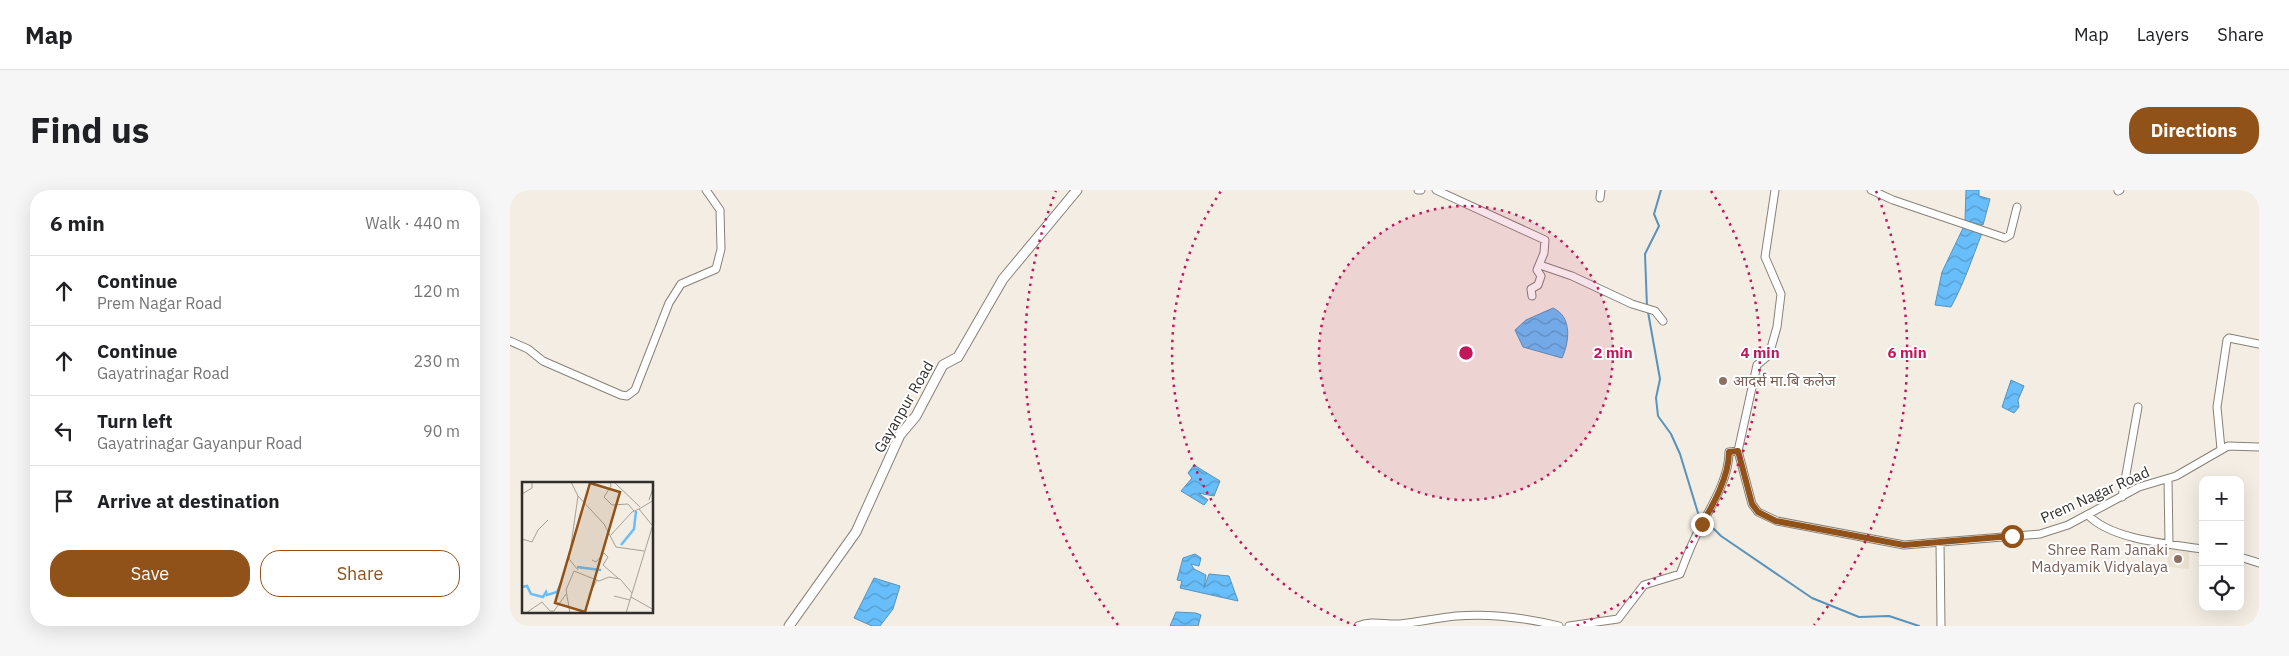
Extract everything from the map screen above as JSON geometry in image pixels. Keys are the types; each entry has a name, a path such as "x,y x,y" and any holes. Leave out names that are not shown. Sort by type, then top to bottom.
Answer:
{"street":[{"path":"510,341 528,349 543,361 621,395 627,396 635,390 669,303 681,284 716,269 720,249 720,210 706,190"},
{"name":"Gayanpur Road","path":"789,626 856,532 900,435 916,416 943,365 958,357 1003,280 1077,190"},
{"path":"1436,190 1545,240 1546,246 1537,270 1541,276 1540,281 1538,285 1531,289 1532,296"},
{"path":"1600,198 1602,190"},
{"path":"1569,626 1618,619 1644,585 1680,574 1729,462 1729,452 1738,451 1757,365 1769,355 1777,327 1781,294 1765,257 1775,190"},
{"path":"1870,190 1893,200 2005,238 2010,235 2017,207"},
{"path":"1540,265 1572,276 1625,301 1651,309 1663,321"},
{"path":"2221,449 2217,407 2227,340 2229,338 2259,344"},
{"path":"2122,496 2138,407"},
{"name":"Prem Nagar Road","path":"1738,451 1752,504 1758,512 1776,521 1904,545 2040,534 2061,528 2138,487 2185,472 2221,449 2238,446 2259,447"},
{"path":"2168,479 2169,544"},
{"path":"2088,515 2102,528 2199,549"},
{"path":"1940,543 1941,626"},
{"path":"2244,558 2259,563"},
{"path":"1358,626 1368,622 1398,624 1458,616 1499,616 1533,620 1559,626"}],"shaded area":[{"name":"Shree Ram Janaki Madyamik Vidyalaya","path":"2167,548 2189,552 2189,569 2168,567"}],"water":[{"path":"1966,190 1979,190 1979,196 1990,199 1983,225 1965,221"},
{"path":"1964,226 1982,233 1964,280 1951,307 1935,305 1942,272"},
{"path":"1553,308 1564,318 1568,331 1568,338 1562,358 1523,347 1515,330 1526,320"},
{"path":"2011,380 2024,386 2018,400 2019,407 2014,413 2002,407"},
{"path":"1194,465 1220,481 1214,496 1198,493 1208,500 1204,505 1181,491 1192,478 1188,473"},
{"path":"1195,554 1201,558 1199,566 1191,564 1194,569 1206,575 1204,588 1209,574 1229,576 1238,601 1180,588 1182,581 1177,580 1183,558"},
{"path":"874,578 900,586 893,609 880,626 872,626 854,618"},
{"path":"1176,612 1201,615 1198,626 1170,626"}],"waterway":[{"path":"1647,307 1645,254 1659,226 1654,214 1661,190"},
{"path":"1648,312 1660,379 1656,398 1658,416 1671,434 1680,454 1698,513 1702,517"},
{"path":"1706,521 1721,536 1812,598 1859,617 1889,616 1919,626"}],"place":[{"name":"आदर्स मा.बि कलेज","path":"1723,381"},
{"name":"Shree Ram Janaki Madyamik Vidyalaya","path":"2178,559"}],"route":[{"path":"1702,524 1717,495 1729,462 1729,452 1738,451 1752,504 1758,512 1776,521 1876,538 1904,545 1940,543 1993,536 2012,536"}]}
